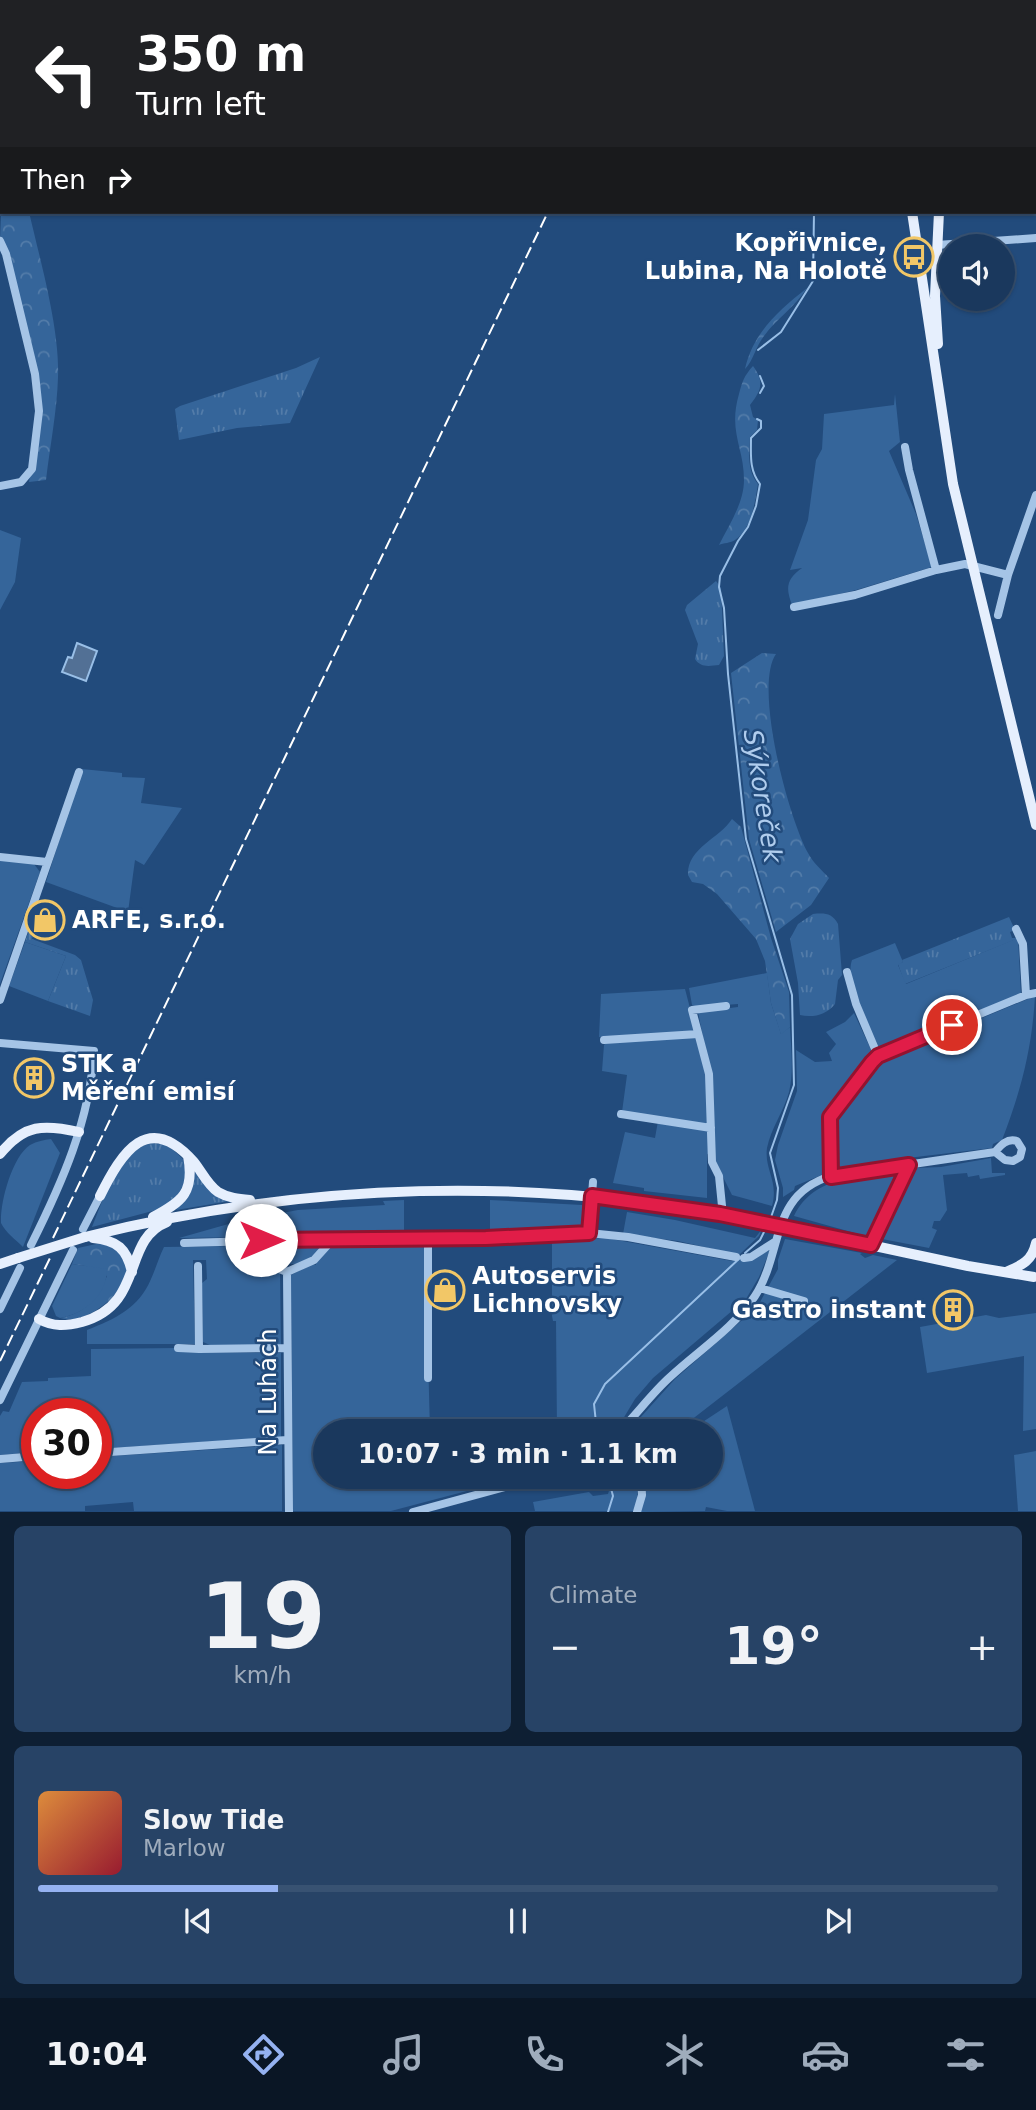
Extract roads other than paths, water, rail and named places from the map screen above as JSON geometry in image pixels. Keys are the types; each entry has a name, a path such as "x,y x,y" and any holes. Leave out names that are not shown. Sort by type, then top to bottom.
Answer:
{"main road":[{"path":"912,214 947,446 972,567 1036,825"},
{"path":"939,214 935,296 947,446"},
{"path":"0,1154 14,1139 34,1128 49,1127 79,1132"},
{"path":"100,1196 117,1163 129,1148 141,1141 164,1139 177,1145 210,1185 221,1194 243,1200 271,1202"},
{"path":"142,1223 173,1206 183,1197 190,1181 188,1156"},
{"path":"0,1264 19,1263 84,1233 271,1202 339,1195 442,1190 524,1191 592,1196 720,1214 1035,1279"},
{"path":"39,1319 49,1324 62,1325 97,1316 119,1297 148,1234 159,1225 187,1214"},
{"path":"84,1233 119,1245 126,1253 132,1272"},
{"path":"1005,1272 1025,1263 1033,1253 1036,1243"},
{"path":"0,1255 19,1263"}],"street":[{"path":"937,245 1036,238"},
{"path":"0,241 6,254 35,374 39,411 32,469 21,482 0,486"},
{"path":"905,447 912,484 936,570"},
{"path":"998,615 1008,575 1036,495"},
{"path":"794,607 855,595 965,564 1008,575"},
{"path":"0,1000 79,772"},
{"path":"0,857 47,862"},
{"path":"1016,929 1022,938 1026,995"},
{"path":"848,972 856,1004 878,1056"},
{"path":"831,1177 830,1117 878,1056 1036,993"},
{"path":"720,1214 720,1183 712,1162 709,1074 692,1010 726,1006"},
{"path":"604,1040 698,1034"},
{"path":"0,1043 94,1051 90,1088 70,1161 32,1245"},
{"path":"621,1114 711,1128"},
{"path":"631,1419 669,1377 733,1322 760,1288 773,1259 783,1216 794,1198 813,1183 831,1177 995,1152"},
{"path":"871,1245 909,1165"},
{"path":"589,1233 593,1182"},
{"path":"84,1233 100,1196"},
{"path":"184,1243 589,1233 616,1235 740,1258 751,1257 776,1241"},
{"path":"428,1238 428,1378"},
{"path":"242,1241 258,1261 287,1272 314,1260 333,1239"},
{"path":"0,1400 73,1250"},
{"path":"0,1309 19,1263"},
{"path":"198,1266 199,1349"},
{"name":"Na Luhách","path":"287,1272 286,1440 289,1511"},
{"path":"760,1288 804,1301"},
{"path":"178,1348 286,1348"},
{"path":"112,1452 286,1440"},
{"path":"0,1459 21,1457"},
{"path":"413,1511 500,1489"},
{"path":"638,1511 642,1489"}],"waterway":[{"name":"Sýkoreček","path":"758,350 781,332 813,281 814,214"},
{"name":"Sýkoreček","path":"760,376 764,386 760,393"},
{"name":"Sýkoreček","path":"757,419 761,421 761,428 751,438 752,468 760,484 756,506 748,527 720,576 719,587 724,608 728,674 746,839 792,995 794,1085 770,1153 778,1188 770,1220"},
{"name":"Sýkoreček","path":"745,1253 760,1240 766,1228"},
{"name":"Sýkoreček","path":"596,1419 594,1404 605,1384 741,1257"},
{"name":"Sýkoreček","path":"608,1512 613,1496 611,1489"}],"railway":[{"path":"53,1238 547,214"},
{"path":"0,1361 50,1258"}],"place":[{"name":"Kopřivnice, Lubina, Na Holotě","path":"914,257"},
{"name":"ARFE, s.r.o.","path":"45,920"},
{"name":"STK a Měření emisí","path":"34,1078"},
{"name":"Autoservis Lichnovsky","path":"445,1290"},
{"name":"Gastro instant","path":"953,1310"}]}
